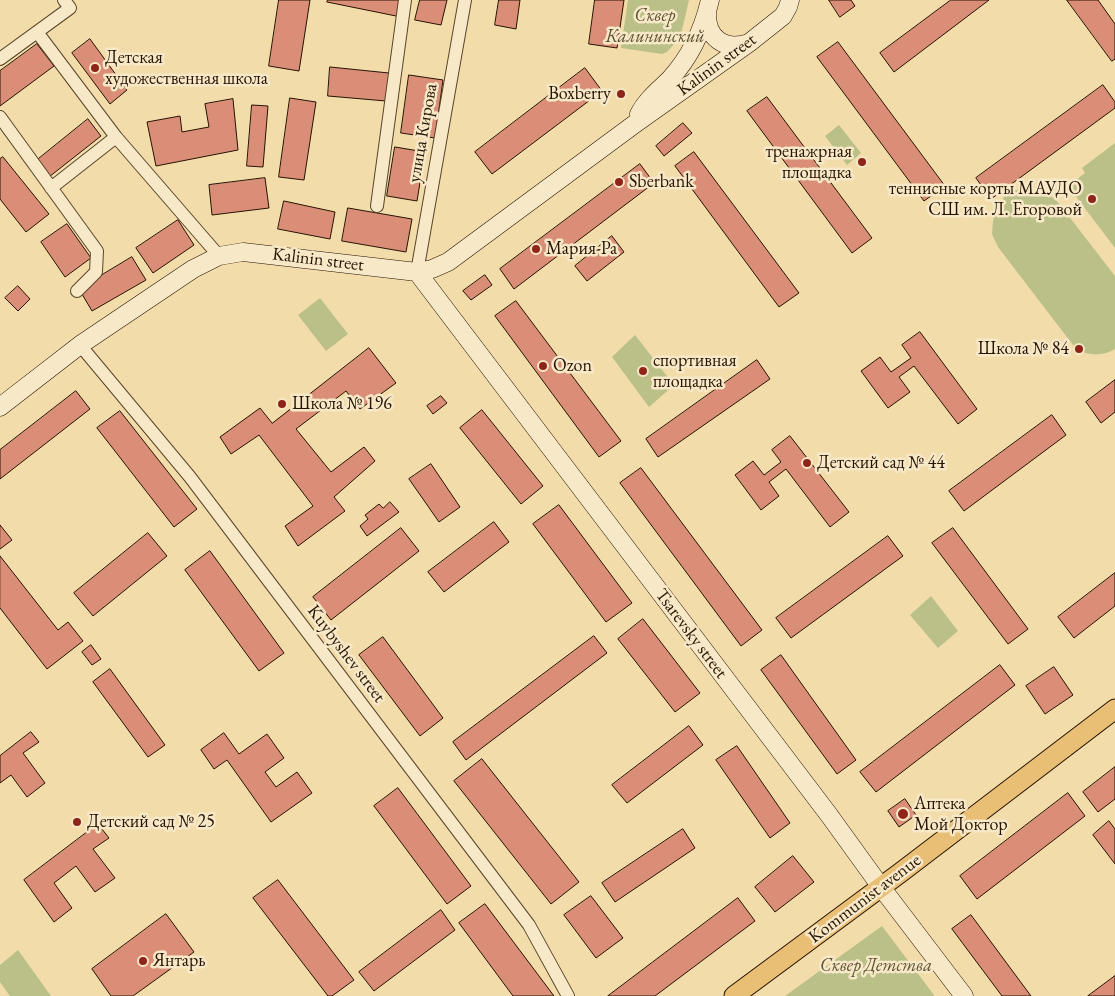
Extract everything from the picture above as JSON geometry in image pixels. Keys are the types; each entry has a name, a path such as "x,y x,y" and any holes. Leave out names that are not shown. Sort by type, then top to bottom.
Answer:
{"main road":[{"name":"Kalinin street","path":"0,407 80,345 193,269 219,256 243,252 417,272 432,269 448,262 636,123 749,43 783,16 790,0"},
{"name":"Kalinin street","path":"636,123 643,106 671,78 691,52 698,38 708,6"},
{"path":"708,6 707,21 715,37 722,43 731,46 749,43"},
{"name":"Tsarevsky street","path":"417,272 964,996"},
{"name":"Kommunist avenue","path":"734,996 1115,709"}],"street":[{"path":"0,59 70,8 64,0"},
{"path":"377,206 405,0"},
{"name":"улица Кирова","path":"417,272 465,0"},
{"path":"37,32 116,137 219,256"},
{"path":"0,117 97,251 96,272 77,290"},
{"path":"51,188 116,137"},
{"name":"Kuybyshev street","path":"80,345 190,477 529,925 568,996"}],"green space":[{"name":"Сквер Калининский","path":"628,0 689,0 678,40 667,52 662,54 621,48"},
{"path":"839,125 861,153 847,165 825,136"},
{"path":"1115,143 1115,248 1068,186 1085,173 1082,168"},
{"path":"1019,189 1040,191 1057,201 1115,276 1115,349 1104,354 1091,354 1073,345 998,247 992,234 997,206 1005,196"},
{"path":"320,298 348,334 326,351 298,315"},
{"name":"спортивная площадка","path":"635,335 674,385 649,407 612,357"},
{"path":"931,596 958,631 938,648 910,615"},
{"name":"Сквер Детства","path":"882,926 933,996 785,996"},
{"path":"18,950 51,996 10,996 0,982 0,965"}],"building":[{"path":"279,0 310,0 299,71 269,66"},
{"path":"328,0 404,0 401,17 327,2"},
{"path":"420,0 447,0 441,25 415,20"},
{"path":"499,0 520,0 516,29 495,25"},
{"path":"595,0 624,0 617,48 589,44"},
{"path":"829,0 851,0 855,6 840,17"},
{"path":"951,0 989,0 894,72 880,53"},
{"path":"1067,0 1098,0 1115,24 1115,59 1112,61"},
{"path":"90,39 127,90 110,104 72,53"},
{"path":"838,42 945,186 924,201 817,57"},
{"path":"37,44 54,66 0,106 0,71"},
{"path":"330,67 389,73 386,101 328,96"},
{"path":"585,68 602,91 492,174 475,152"},
{"path":"409,75 443,80 435,138 401,133"},
{"path":"1103,85 1115,102 1115,108 991,199 976,178"},
{"path":"767,97 872,238 852,253 747,111"},
{"path":"290,98 316,102 304,180 279,177"},
{"path":"233,99 238,150 156,166 147,122 180,116 182,132 209,127 205,104"},
{"path":"252,105 268,106 263,167 247,166"},
{"path":"88,119 101,136 49,177 36,161"},
{"path":"683,123 692,133 664,156 656,146"},
{"path":"395,147 425,152 417,201 387,196"},
{"path":"694,152 799,293 779,307 675,166"},
{"path":"3,157 49,214 26,232 0,199 0,159"},
{"path":"640,164 654,183 514,289 500,269"},
{"path":"265,178 269,208 212,215 209,185"},
{"path":"284,201 335,212 330,239 278,229"},
{"path":"348,208 412,219 406,252 342,241"},
{"path":"178,220 194,245 153,273 136,248"},
{"path":"67,224 91,258 65,277 41,242"},
{"path":"612,236 624,252 587,281 575,266"},
{"path":"132,257 146,280 92,311 79,289"},
{"path":"485,275 492,285 471,300 463,291"},
{"path":"18,286 30,299 18,311 5,298"},
{"path":"516,301 621,441 599,457 495,316"},
{"path":"920,332 977,409 958,424 914,366 899,377 910,392 888,408 861,371 880,357 891,372 911,358 902,345"},
{"path":"369,348 396,383 360,409 346,391 296,429 331,472 364,447 375,461 334,497 345,511 298,546 285,526 313,506 259,435 231,454 220,437 260,408 272,423"},
{"path":"757,360 770,379 658,457 646,439"},
{"path":"1115,380 1115,412 1101,423 1086,402"},
{"path":"76,391 90,409 0,479 0,450"},
{"path":"441,396 447,403 433,414 427,406"},
{"path":"482,410 543,486 521,504 460,428"},
{"path":"120,411 197,509 174,527 97,428"},
{"path":"1052,415 1066,435 964,511 949,491"},
{"path":"790,436 849,512 830,527 786,469 769,482 779,496 761,510 735,475 753,461 764,475 781,462 772,450"},
{"path":"431,464 460,507 439,522 409,479"},
{"path":"641,468 762,630 741,646 620,483"},
{"path":"390,502 399,512 367,536 360,526 368,519 365,515 379,504 383,508"},
{"path":"559,505 632,603 606,622 533,524"},
{"path":"494,522 509,542 444,592 428,572"},
{"path":"0,525 12,540 0,549"},
{"path":"401,528 419,551 331,620 313,597"},
{"path":"953,528 1028,629 1008,644 932,543"},
{"path":"148,533 167,556 93,616 74,593"},
{"path":"888,536 903,556 791,638 776,618"},
{"path":"210,551 284,653 259,671 185,570"},
{"path":"0,556 58,630 68,622 83,641 47,669 0,608"},
{"path":"1115,573 1115,606 1074,638 1058,617"},
{"path":"643,619 700,693 675,712 618,639"},
{"path":"594,636 607,653 466,760 453,742"},
{"path":"383,637 443,718 420,736 359,655"},
{"path":"91,645 101,659 92,665 82,652"},
{"path":"781,655 856,760 837,774 761,670"},
{"path":"1000,665 1015,685 876,792 860,772"},
{"path":"1054,667 1073,695 1045,714 1026,686"},
{"path":"110,669 165,745 148,757 93,682"},
{"path":"689,726 703,745 627,803 612,785"},
{"path":"31,732 39,742 23,753 45,783 27,797 11,775 0,783 0,756"},
{"path":"224,733 239,754 267,734 284,758 265,772 276,787 297,772 312,793 271,822 227,760 214,769 201,750"},
{"path":"737,746 790,823 770,838 716,760"},
{"path":"482,759 579,882 551,904 454,781"},
{"path":"1115,767 1115,799 1098,812 1083,792"},
{"path":"398,788 471,886 447,904 374,806"},
{"path":"1068,793 1085,816 977,899 960,876"},
{"path":"905,799 916,815 899,827 888,811"},
{"path":"1109,821 1115,829 1115,864 1093,835"},
{"path":"98,824 109,838 93,849 115,878 95,892 76,866 54,883 72,908 54,922 24,880"},
{"path":"683,829 695,848 615,902 602,883"},
{"path":"793,856 814,882 775,912 755,887"},
{"path":"278,880 354,980 332,996 328,996 253,898"},
{"path":"591,896 623,938 596,958 564,915"},
{"path":"738,898 755,921 655,996 608,996"},
{"path":"485,904 554,996 513,996 459,923"},
{"path":"441,910 455,930 374,991 359,972"},
{"name":"Янтарь","path":"166,914 194,952 133,996 111,996 92,969"},
{"path":"971,915 1031,996 1002,996 952,929"},
{"path":"1115,976 1115,996 1088,996"}],"place":[{"name":"Детская художественная школа","path":"95,68"},
{"name":"Boxberry","path":"621,94"},
{"name":"тренажрная площадка","path":"862,162"},
{"name":"Sberbank","path":"619,182"},
{"name":"теннисные корты МАУДО СШ им. Л. Егоровой","path":"1092,199"},
{"name":"Мария-Ра","path":"536,249"},
{"name":"Школа № 84","path":"1079,349"},
{"name":"Ozon","path":"543,366"},
{"name":"спортивная площадка","path":"643,371"},
{"name":"Школа № 196","path":"282,404"},
{"name":"Детский сад № 44","path":"807,463"},
{"name":"Аптека Мой Доктор","path":"903,814"},
{"name":"Детский сад № 25","path":"77,822"},
{"name":"Янтарь","path":"143,961"}]}
